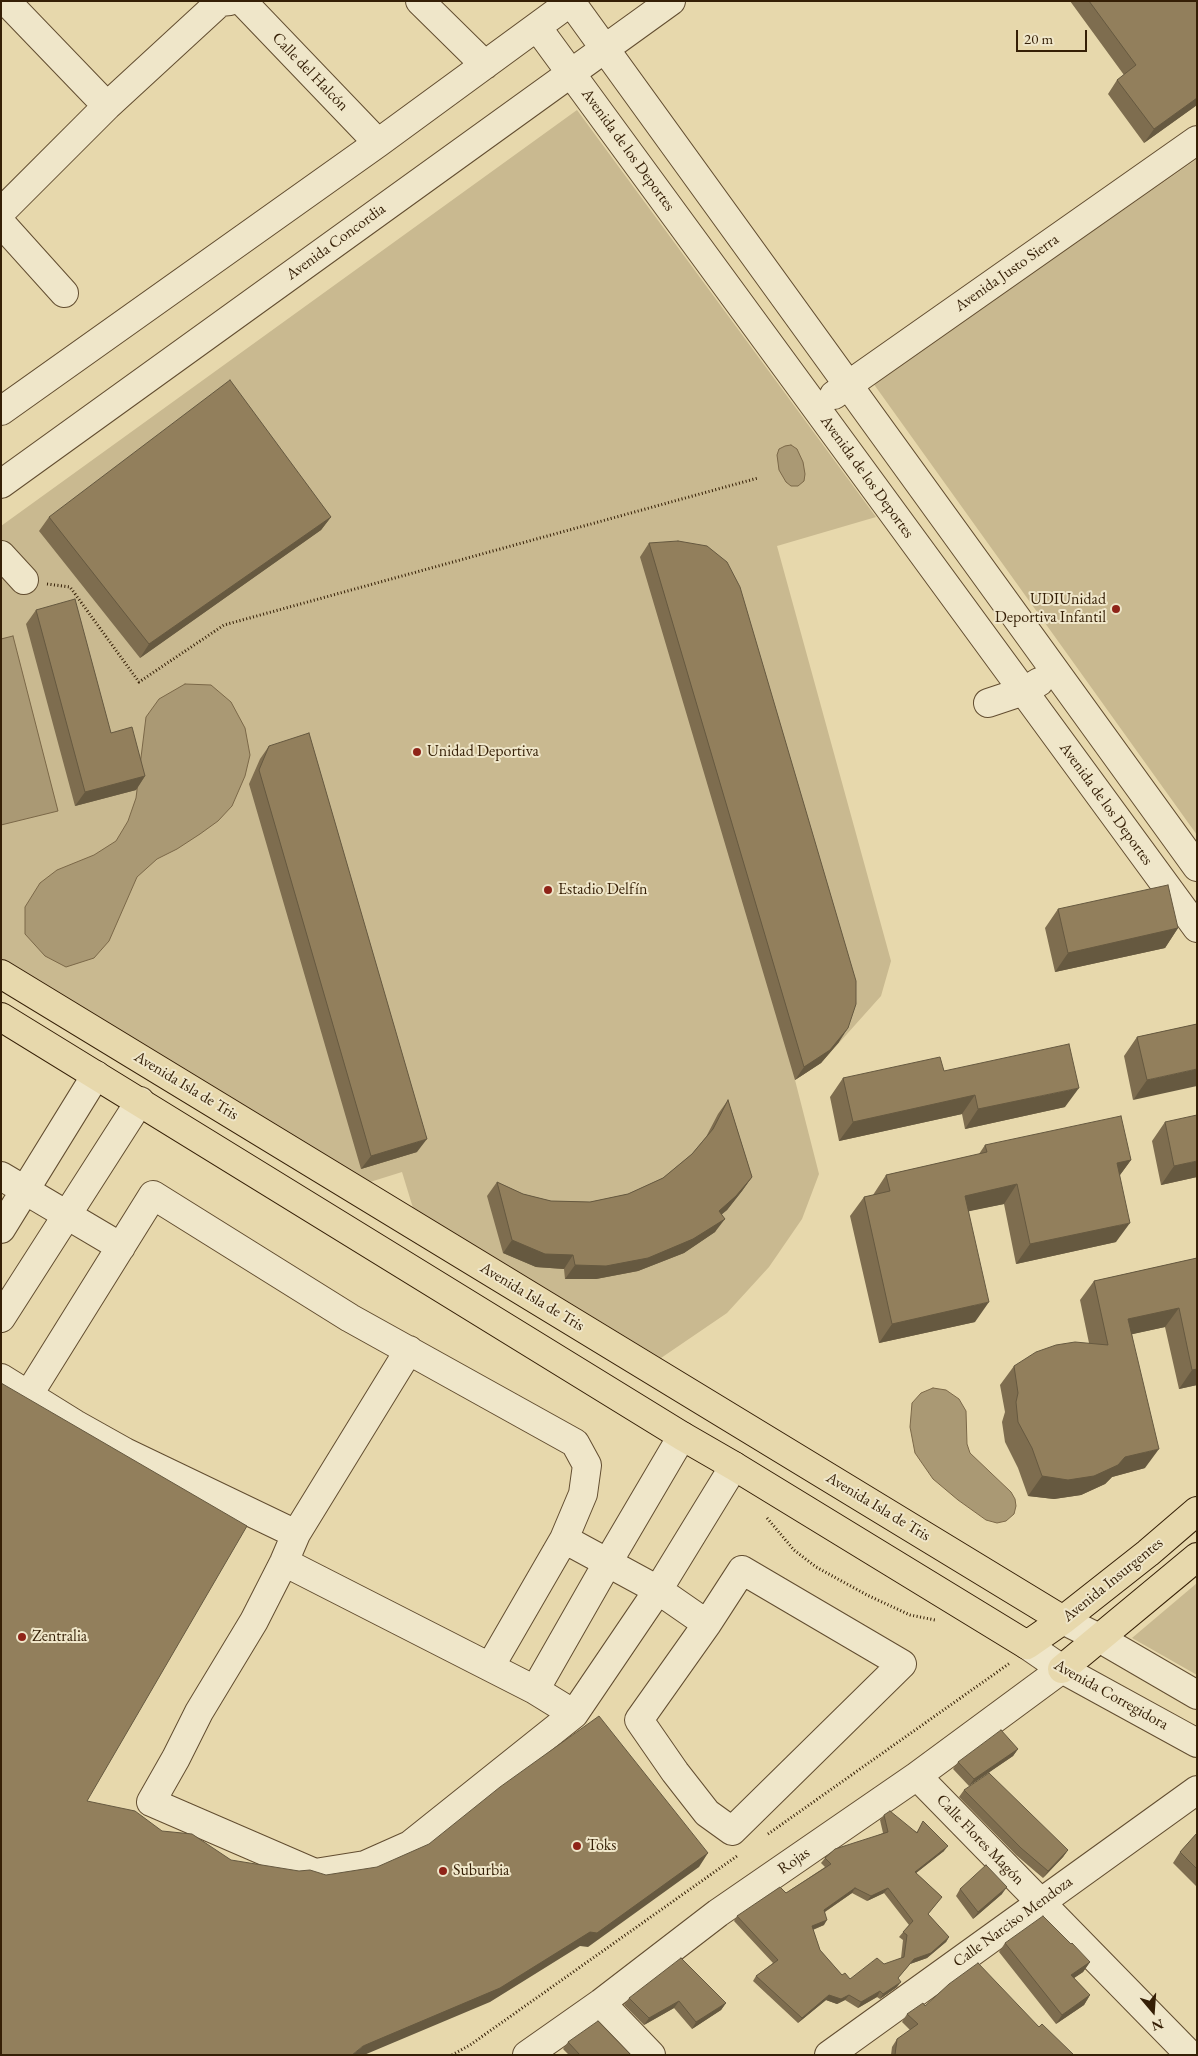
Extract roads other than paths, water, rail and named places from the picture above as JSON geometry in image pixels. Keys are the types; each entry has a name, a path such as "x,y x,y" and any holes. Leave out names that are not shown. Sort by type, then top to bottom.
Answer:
{"main road":[{"name":"Avenida Isla de Tris","path":"1,974 1063,1620"},
{"path":"1,1017 682,1436 1027,1645"},
{"name":"Avenida Insurgentes","path":"1027,1645 1063,1620 1148,1553 1197,1511"},
{"path":"1062,1669 1197,1557"}],"street":[{"path":"6,1 107,106"},
{"path":"420,1 484,65"},
{"name":"Avenida Concordia","path":"1,484 671,1"},
{"path":"1,212 107,106 228,2"},
{"name":"Calle del Halcón","path":"228,2 378,143"},
{"path":"1,411 378,143 572,2 1197,867"},
{"name":"Avenida de los Deportes","path":"537,27 1197,928"},
{"name":"Avenida Justo Sierra","path":"816,407 1197,140"},
{"path":"1,223 64,293"},
{"path":"1,555 24,580"},
{"path":"988,703 1024,691 1055,671"},
{"path":"1,1230 96,1075"},
{"path":"1,1318 140,1101"},
{"path":"1,1176 121,1246"},
{"path":"29,1394 153,1195 350,1318 575,1443 587,1465 583,1494 564,1539 490,1667"},
{"path":"409,1350 296,1534 254,1621 198,1712 176,1758 151,1802 315,1873 365,1864 410,1845 574,1714 658,1590 734,1466"},
{"path":"1,1378 74,1424 125,1452 296,1534"},
{"path":"536,1690 682,1436"},
{"path":"564,1539 658,1590 707,1624"},
{"path":"284,1562 536,1690 574,1714"},
{"path":"742,1570 902,1664 732,1831 707,1813 675,1772 639,1720 707,1624 742,1570"},
{"path":"1063,1620 1099,1638 1197,1696"},
{"name":"Avenida Corregidora","path":"1027,1645 1062,1669 1197,1743"},
{"name":"Rojas","path":"527,2055 601,2003 718,1913 917,1776 1062,1669"},
{"name":"Calle Flores Magón","path":"917,1776 1190,2055"},
{"name":"Calle Narciso Mendoza","path":"828,2055 1197,1790"},
{"path":"601,2003 651,2055"}],"place":[{"name":"UDIUnidad Deportiva Infantil","path":"1116,609"},
{"name":"Unidad Deportiva","path":"417,752"},
{"name":"Estadio Delfín","path":"548,890"},
{"name":"Zentralia","path":"22,1637"},
{"name":"Toks","path":"577,1846"},
{"name":"Suburbia","path":"443,1871"}]}
